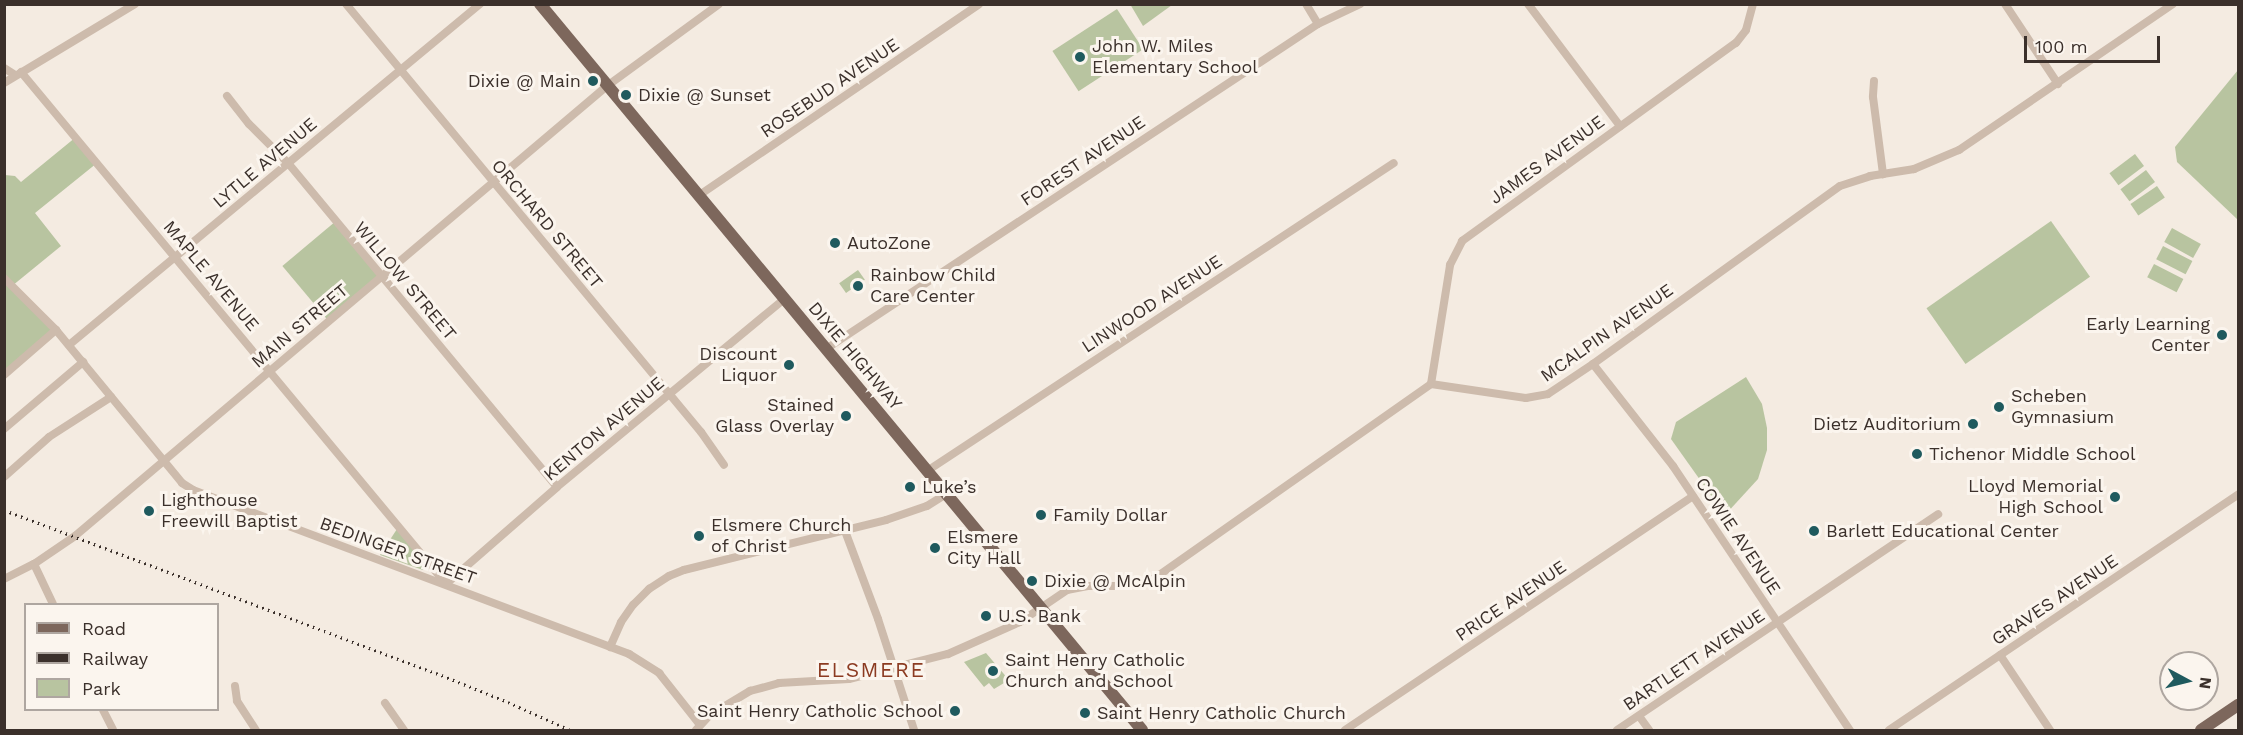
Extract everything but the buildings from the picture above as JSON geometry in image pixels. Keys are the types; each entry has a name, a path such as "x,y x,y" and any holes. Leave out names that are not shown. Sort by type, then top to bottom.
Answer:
{"main road":[{"name":"DIXIE HIGHWAY","path":"540,4 1142,730"},
{"path":"2200,730 2238,705"}],"street":[{"path":"4,83 135,4"},
{"name":"ORCHARD STREET","path":"346,4 669,394 724,465"},
{"name":"LYTLE AVENUE","path":"69,345 480,4"},
{"name":"MAIN STREET","path":"4,579 34,564 75,536 495,184 607,86 719,4"},
{"name":"ROSEBUD AVENUE","path":"698,196 979,4"},
{"path":"1306,4 1318,24"},
{"name":"FOREST AVENUE","path":"825,349 1318,24 1360,4"},
{"path":"1528,4 1620,126"},
{"name":"JAMES AVENUE","path":"1431,384 1450,266 1456,248 1462,241 1736,43 1746,30 1753,4"},
{"path":"2005,4 2058,84"},
{"name":"MCALPIN AVENUE","path":"1431,384 1526,399 1540,397 1593,364 1819,199 1840,186 1883,174 1914,169 1952,154 2058,84 2168,6"},
{"name":"MAPLE AVENUE","path":"4,68 18,73 175,257 446,584"},
{"path":"1874,81 1873,97 1883,174"},
{"name":"WILLOW STREET","path":"227,96 249,124 288,163 557,487"},
{"name":"LINWOOD AVENUE","path":"927,471 1394,163"},
{"name":"BEDINGER STREET","path":"4,278 56,330 182,483 193,490 446,584 643,661 659,674 698,728"},
{"name":"KENTON AVENUE","path":"446,584 557,487 784,299"},
{"path":"4,375 56,330"},
{"path":"4,429 83,362"},
{"name":"COWIE AVENUE","path":"1593,364 1693,496 1850,730"},
{"path":"698,728 722,706 750,691 779,683 849,679 948,654 1020,622 1057,595 1075,587 1126,586 1155,578 1431,384"},
{"path":"4,477 49,437 111,397"},
{"path":"610,647 621,622 633,605 649,589 669,576 684,570 845,531 927,506 946,494"},
{"name":"GRAVES AVENUE","path":"1889,730 2238,495"},
{"name":"PRICE AVENUE","path":"1345,730 1693,496"},
{"name":"BARTLETT AVENUE","path":"1617,730 1938,513"},
{"path":"845,531 878,619 914,730"},
{"path":"34,564 53,603"},
{"path":"2000,656 2050,730"},
{"path":"235,686 237,701 256,730"},
{"path":"385,703 404,730"},
{"path":"104,711 113,730"},
{"path":"1639,716 1649,730"}],"green space":[{"path":"1130,4 1172,4 1172,5 1143,26"},
{"path":"1117,9 1143,49 1079,91 1052,51"},
{"path":"2238,70 2238,220 2177,162 2175,147"},
{"path":"76,137 97,163 35,213 61,246 12,286 56,330 5,375 5,175 15,176 21,182"},
{"path":"2135,154 2144,166 2118,185 2109,173"},
{"path":"2146,170 2155,182 2129,201 2120,189"},
{"path":"2157,186 2165,198 2138,216 2130,204"},
{"path":"336,221 383,277 329,322 282,266"},
{"path":"2051,221 2090,277 1965,364 1926,308"},
{"path":"2172,228 2201,244 2193,258 2164,242"},
{"path":"2163,246 2192,261 2186,274 2156,259"},
{"path":"2154,264 2183,279 2177,292 2147,277"},
{"path":"858,270 865,280 846,293 839,283"},
{"path":"1746,377 1762,404 1767,428 1767,450 1758,479 1725,515 1671,439 1676,422"},
{"path":"397,529 426,565 423,570 380,555"},
{"path":"986,653 1009,680 994,689 989,683 984,687 964,662"}],"railway":[{"path":"4,510 436,673 570,730"}],"place":[{"name":"John W. Miles Elementary School","path":"1080,57"},
{"name":"Dixie @ Main","path":"593,81"},
{"name":"Dixie @ Sunset","path":"626,95"},
{"name":"AutoZone","path":"835,243"},
{"name":"Rainbow Child Care Center","path":"858,286"},
{"name":"Early Learning Center","path":"2222,335"},
{"name":"Discount Liquor","path":"789,365"},
{"name":"Scheben Gymnasium","path":"1999,407"},
{"name":"Stained Glass Overlay","path":"846,416"},
{"name":"Dietz Auditorium","path":"1973,424"},
{"name":"Tichenor Middle School","path":"1917,454"},
{"name":"Luke’s","path":"910,487"},
{"name":"Lloyd Memorial High School","path":"2115,497"},
{"name":"Lighthouse Freewill Baptist","path":"149,511"},
{"name":"Family Dollar","path":"1041,515"},
{"name":"Barlett Educational Center","path":"1814,531"},
{"name":"Elsmere Church of Christ","path":"699,536"},
{"name":"Elsmere City Hall","path":"935,548"},
{"name":"Dixie @ McAlpin","path":"1032,581"},
{"name":"U.S. Bank","path":"986,616"},
{"name":"Saint Henry Catholic Church and School","path":"993,671"},
{"name":"Saint Henry Catholic School","path":"955,711"},
{"name":"Saint Henry Catholic Church","path":"1085,713"}],"district":[{"name":"ELSMERE","path":"871,670"}]}
